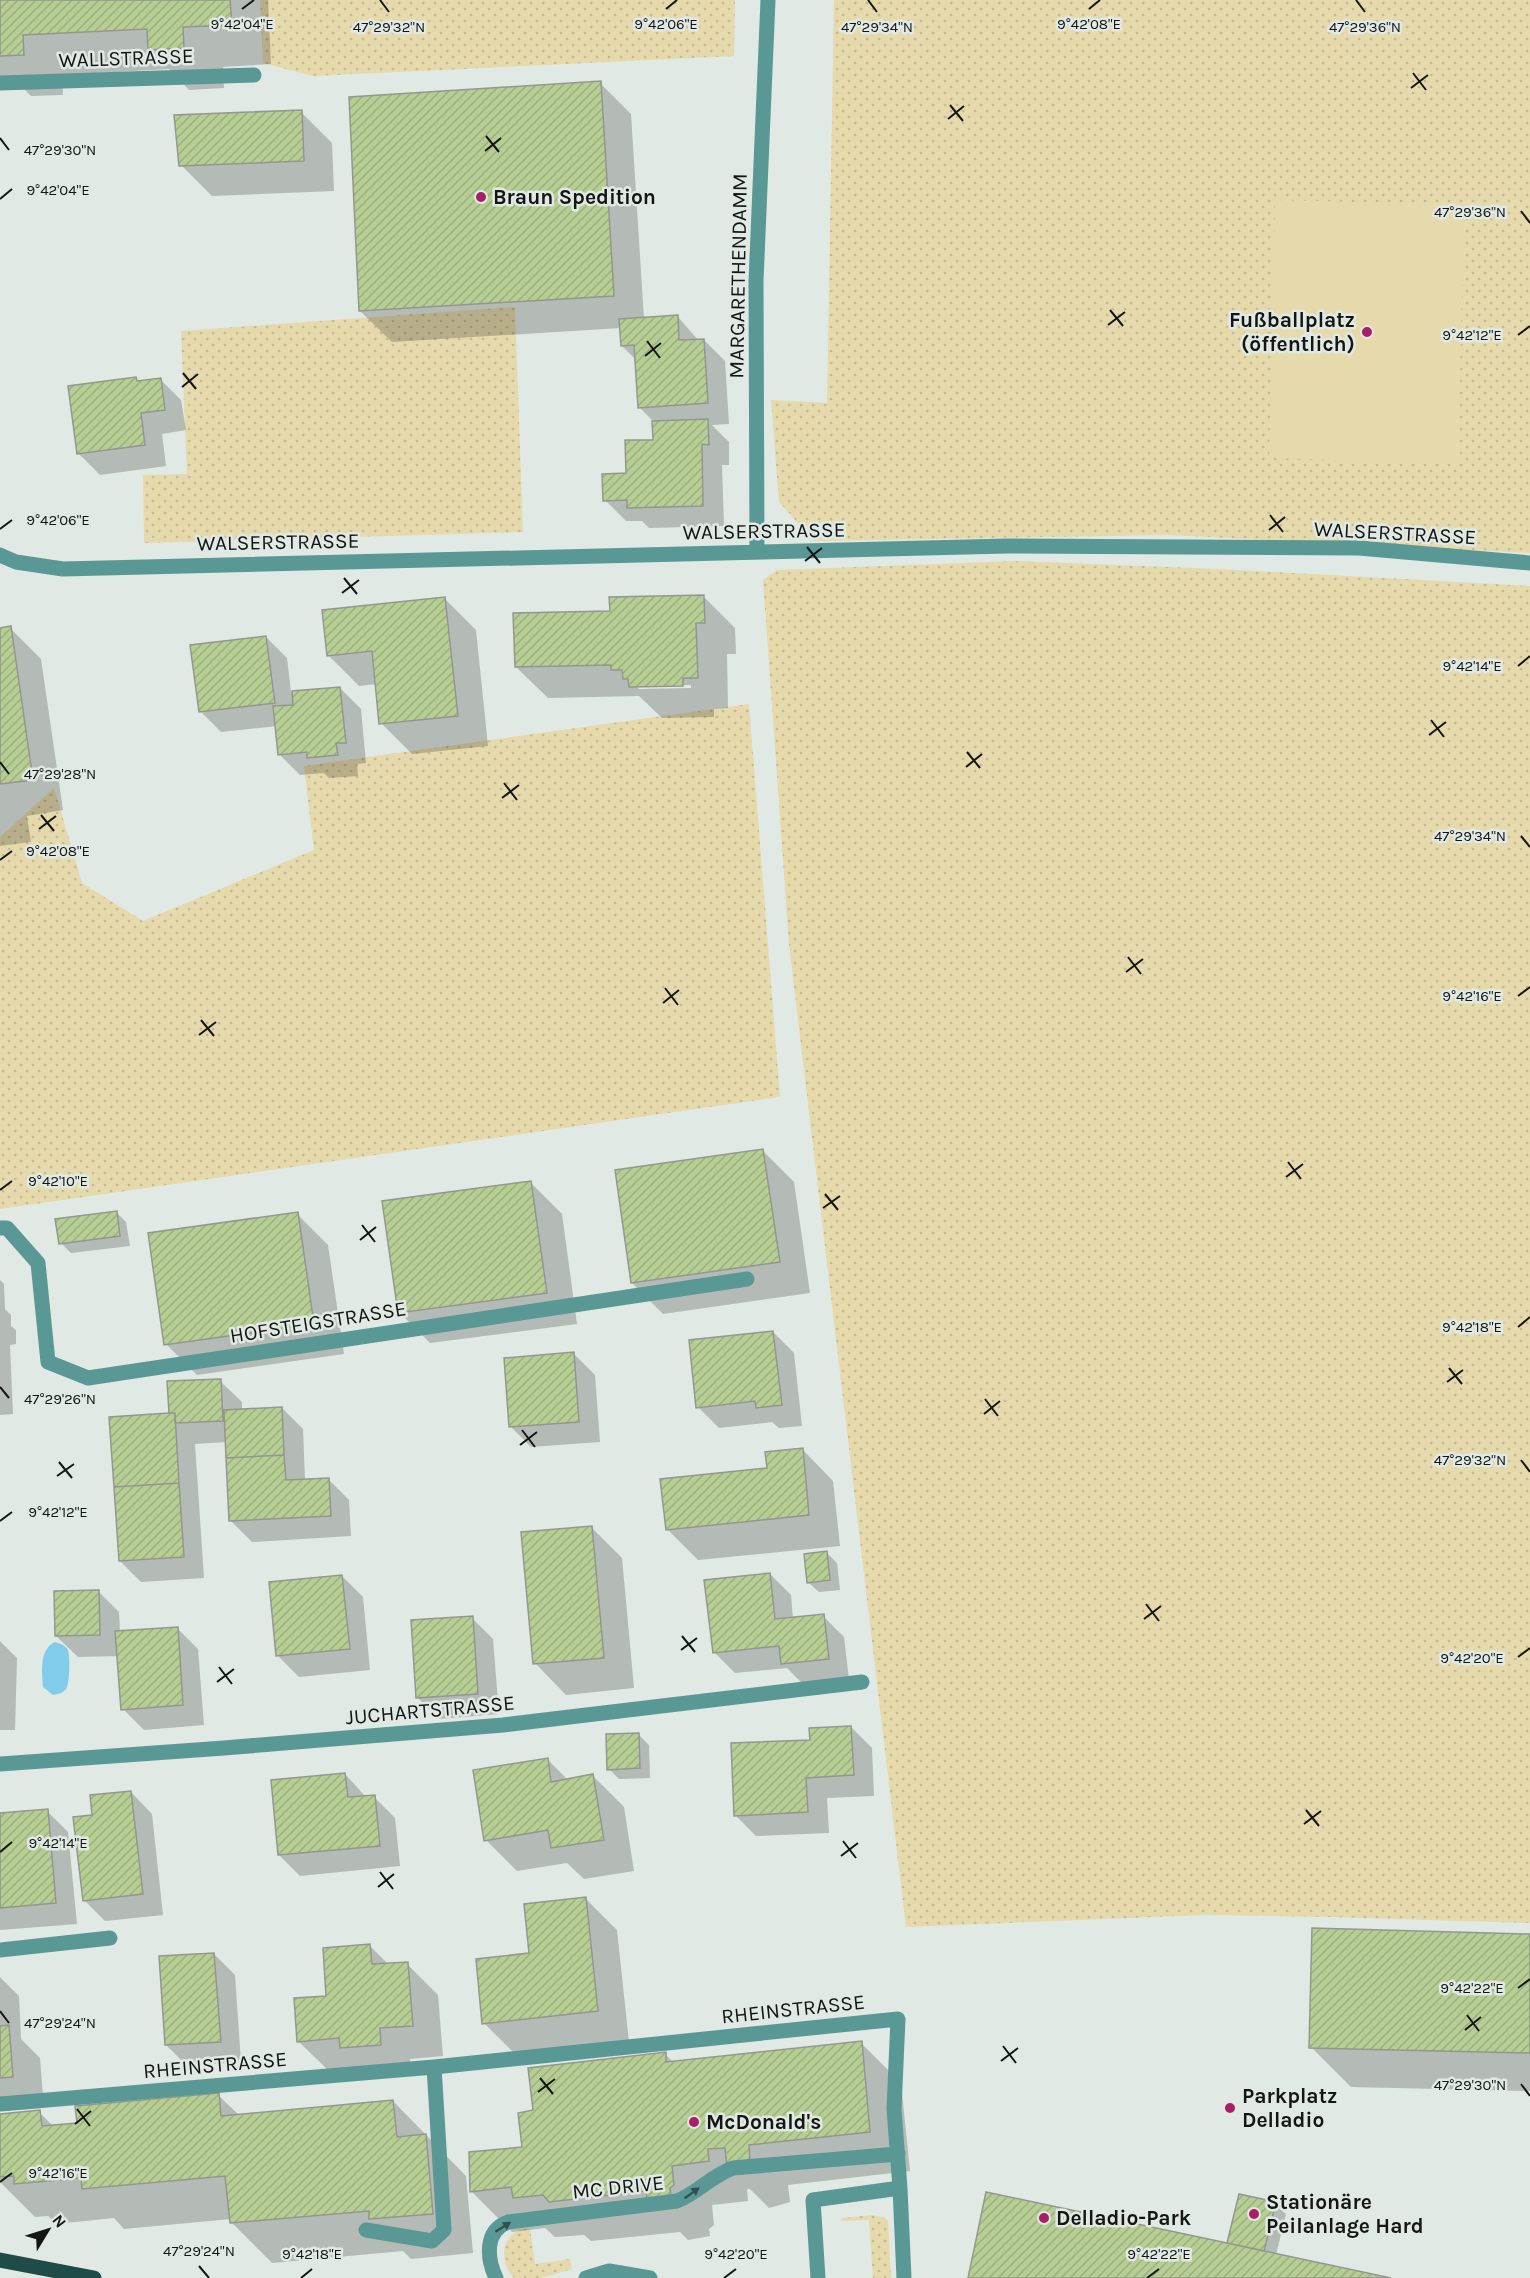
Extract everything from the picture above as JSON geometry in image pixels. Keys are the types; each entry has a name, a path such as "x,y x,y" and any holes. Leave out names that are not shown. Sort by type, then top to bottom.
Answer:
{"main road":[{"path":"0,2260 94,2278"}],"street":[{"name":"MARGARETHENDAMM","path":"757,552 756,281 768,0"},
{"name":"WALLSTRASSE","path":"0,83 254,75"},
{"name":"WALSERSTRASSE","path":"0,555 16,562 63,569 1007,546 1359,548 1530,563"},
{"name":"HOFSTEIGSTRASSE","path":"0,1228 7,1228 38,1263 48,1362 88,1378 747,1279"},
{"name":"JUCHARTSTRASSE","path":"0,1764 503,1725 862,1682"},
{"path":"0,1950 110,1938"},
{"name":"RHEINSTRASSE","path":"0,2104 434,2067 898,2019 894,2109 904,2278"},
{"path":"366,2230 432,2241 444,2230 434,2067"},
{"name":"MC DRIVE","path":"496,2278 490,2259 489,2242 497,2229 508,2222 677,2201 687,2198 710,2179 733,2168 898,2154"},
{"path":"818,2278 813,2200 900,2188"},
{"path":"586,2278 609,2271 650,2278"}],"shaded area":[{"path":"260,0 735,0 734,56 313,76 263,63"},
{"path":"834,0 1530,0 1530,553 1168,535 814,541 779,502 771,400 827,403"},
{"name":"Fußballplatz (öffentlich)","path":"1275,200 1464,205 1458,464 1269,458"},
{"path":"515,307 523,532 144,543 143,475 187,474 181,331"},
{"path":"1016,561 1219,569 1530,586 1530,1923 1205,1915 906,1927 789,944 763,580 777,570"},
{"path":"749,704 780,1097 0,1209 0,837 54,788 82,883 143,921 314,850 304,766"},
{"path":"872,2215 883,2217 888,2221 891,2278 873,2278 869,2220 840,2221 843,2218"},
{"path":"523,2229 530,2229 535,2264 570,2259 572,2269 541,2278 514,2278 506,2265 504,2250 510,2237"}],"water":[{"path":"55,1642 68,1650 69,1670 66,1689 53,1695 43,1687 42,1668 46,1650"}],"building":[{"path":"0,0 230,0 232,25 183,27 184,48 148,50 147,29 23,35 24,55 0,56"},
{"name":"Braun Spedition","path":"601,81 614,296 359,311 349,97"},
{"path":"302,110 304,161 179,166 174,115"},
{"path":"678,315 679,340 704,339 708,403 638,408 634,345 621,346 619,319"},
{"path":"136,377 137,381 161,378 165,410 141,413 145,445 77,454 68,386"},
{"path":"708,419 709,445 702,444 703,506 627,508 627,500 603,501 602,474 626,473 625,440 653,440 652,421"},
{"path":"704,595 705,623 696,623 698,678 683,678 683,686 629,687 628,679 623,679 622,670 611,670 611,665 515,667 513,613 610,611 609,597"},
{"path":"445,597 458,716 379,724 372,651 327,656 322,610"},
{"path":"11,626 33,780 0,784 0,628"},
{"path":"266,636 275,703 199,712 190,645"},
{"path":"340,687 346,743 336,743 338,755 307,758 307,752 278,755 273,706 293,705 292,691"},
{"path":"763,1149 780,1262 631,1283 615,1170"},
{"path":"531,1181 547,1293 398,1313 382,1201"},
{"path":"117,1211 120,1236 59,1244 55,1219"},
{"path":"298,1212 314,1324 164,1345 148,1233"},
{"path":"773,1331 782,1405 756,1408 755,1401 696,1408 689,1340"},
{"path":"574,1352 579,1422 509,1427 504,1358"},
{"path":"221,1379 223,1421 175,1423 175,1413 169,1413 167,1381"},
{"path":"282,1407 284,1455 226,1458 224,1410"},
{"path":"175,1413 179,1483 114,1487 109,1417"},
{"path":"803,1448 809,1515 666,1530 660,1479 767,1468 765,1452"},
{"path":"284,1455 286,1480 329,1478 331,1516 229,1521 226,1458"},
{"path":"179,1483 184,1557 119,1561 114,1487"},
{"path":"592,1526 604,1658 533,1664 521,1532"},
{"path":"827,1551 830,1580 807,1583 804,1554"},
{"path":"770,1573 775,1619 824,1614 829,1659 781,1664 779,1646 713,1653 704,1580"},
{"path":"342,1575 350,1649 276,1656 269,1582"},
{"path":"99,1590 100,1635 55,1636 54,1591"},
{"path":"473,1616 478,1694 416,1698 411,1620"},
{"path":"178,1627 183,1705 121,1710 115,1631"},
{"path":"851,1726 854,1775 806,1778 808,1812 734,1816 731,1743 810,1740 809,1728"},
{"path":"639,1733 640,1768 607,1770 606,1734"},
{"path":"548,1758 551,1782 593,1774 604,1840 551,1848 548,1830 484,1841 473,1770"},
{"path":"345,1773 348,1797 375,1795 380,1846 278,1855 271,1780"},
{"path":"131,1791 143,1894 83,1901 73,1817 92,1815 90,1795"},
{"path":"48,1809 56,1903 0,1908 0,1813"},
{"path":"586,1897 598,2011 482,2024 476,1959 529,1953 524,1904"},
{"path":"1312,1928 1530,1934 1530,2053 1309,2048"},
{"path":"370,1944 372,1964 408,1962 413,2026 380,2028 381,2045 340,2048 339,2038 297,2042 294,1998 326,1996 323,1948"},
{"path":"214,1953 221,2042 165,2045 159,1956"},
{"path":"9,2025 13,2077 0,2078 0,2026"},
{"name":"McDonald's","path":"862,2041 870,2132 749,2145 750,2162 727,2168 725,2148 708,2149 709,2161 672,2166 674,2185 670,2188 671,2196 647,2200 646,2191 549,2202 543,2195 513,2198 511,2187 470,2192 469,2152 522,2147 518,2113 533,2110 528,2068 666,2052 666,2062"},
{"path":"219,2093 221,2116 393,2100 397,2137 426,2134 433,2214 369,2219 369,2211 230,2223 225,2176 82,2189 81,2178 14,2184 14,2176 0,2177 0,2114 40,2110 42,2126 77,2123 75,2106"},
{"name":"Delladio-Park","path":"986,2192 1227,2243 1391,2278 968,2278"},
{"name":"Stationäre Peilanlage Hard","path":"1239,2194 1276,2202 1264,2251 1227,2243"}],"place":[{"name":"Braun Spedition","path":"481,197"},
{"name":"Fußballplatz (öffentlich)","path":"1367,332"},
{"name":"Parkplatz Delladio","path":"1230,2108"},
{"name":"McDonald's","path":"694,2122"},
{"name":"Stationäre Peilanlage Hard","path":"1254,2214"},
{"name":"Delladio-Park","path":"1044,2218"}]}
